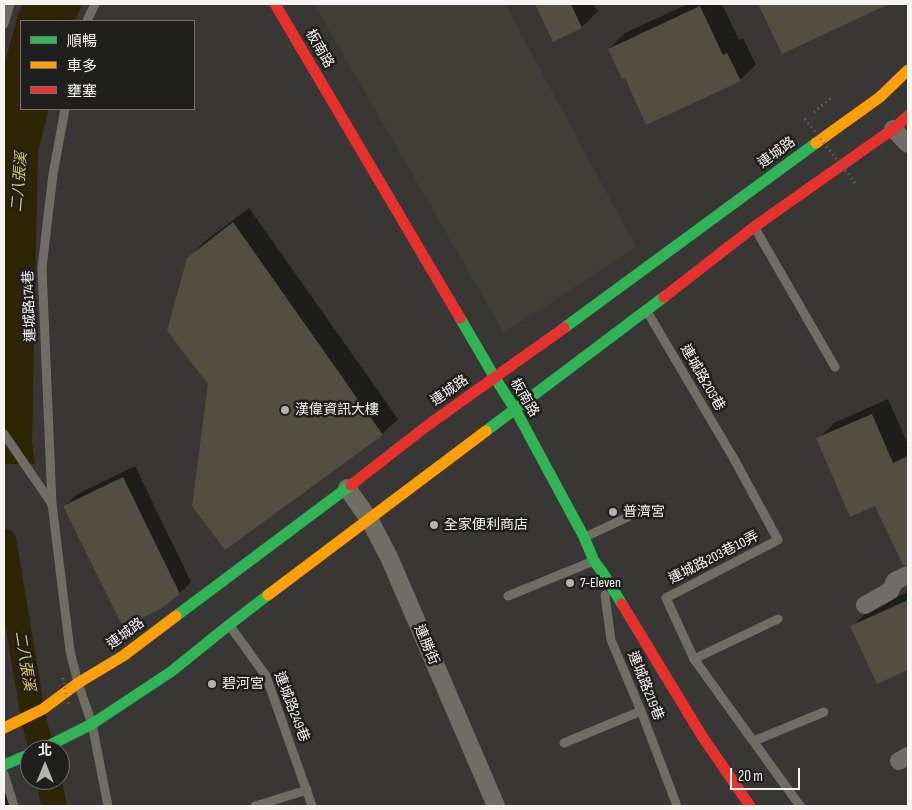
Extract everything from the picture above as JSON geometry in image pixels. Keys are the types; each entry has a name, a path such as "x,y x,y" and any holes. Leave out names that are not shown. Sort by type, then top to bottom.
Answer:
{"main road":[{"name":"板南路","path":"275,4 515,409 584,537 594,561 702,736 750,806"},
{"name":"連城路","path":"4,728 43,709 78,683 123,656 347,488 428,424 495,378 880,97 908,70"},
{"path":"60,740 92,724 172,671 229,625 754,228 893,129 908,116"},
{"path":"4,765 20,758"}],"street":[{"path":"893,129 908,144"},
{"name":"連勝街","path":"347,488 369,519 389,557 496,806"},
{"path":"865,605 890,592 895,581 908,574"}],"lane":[{"path":"4,24 10,4"},
{"path":"87,20 95,4"},
{"name":"連城路174巷","path":"65,110 54,174 42,268 52,504 70,651 78,683 92,724 108,806"},
{"path":"754,228 835,367"},
{"name":"連城路203巷","path":"647,310 734,459"},
{"name":"連城路174巷","path":"4,434 52,504"},
{"name":"連城路203巷10弄","path":"734,459 778,540 666,598 694,659 800,806"},
{"path":"584,537 628,516"},
{"path":"508,596 594,561"},
{"name":"連城路219巷","path":"603,573 611,640 641,711 677,806"},
{"path":"694,659 778,619"},
{"name":"連城路249巷","path":"229,625 266,676 312,806"},
{"path":"564,743 641,711"},
{"path":"754,741 824,712"},
{"path":"4,774 14,806"},
{"path":"254,806 307,790"}],"path":[{"path":"805,119 855,184"},
{"path":"63,678 69,707"}],"shaded area":[{"path":"314,4 505,4 636,247 504,333"}],"water":[{"path":"23,4 82,4 75,20 20,20 20,110 49,110 38,151 32,442 35,464 4,464 4,66 18,15"}],"building":[{"path":"535,4 571,4 582,28 553,42"},
{"path":"758,4 889,4 782,54"},
{"path":"700,6 723,55 727,53 741,81 646,125 625,78 622,79 608,49"},
{"name":"漢偉資訊大樓","path":"233,222 383,435 225,550 192,506 208,384 167,331 187,258"},
{"path":"872,414 893,463 908,456 908,564 903,565 875,506 850,517 816,438"},
{"path":"123,477 180,594 162,608 123,627 63,506"},
{"path":"908,600 908,670 877,684 850,626"}],"waterway":[{"name":"二八張溪","path":"4,541 34,721 39,740"},
{"name":"二八張溪","path":"51,790 54,806"}],"traffic: fast":[{"path":"564,328 816,143"},
{"path":"486,431 664,297"},
{"path":"460,318 515,409 584,537 594,561 622,604"},
{"path":"176,616 351,485"},
{"path":"60,740 92,724 172,671 268,595"},
{"path":"4,765 20,758"}],"traffic: slow":[{"path":"816,143 880,97 908,70"},
{"path":"268,595 486,431"},
{"path":"4,728 43,709 78,683 123,656 176,616"}],"traffic: jam":[{"path":"275,4 460,318"},
{"path":"664,297 754,227 893,129 908,116"},
{"path":"351,485 428,425 564,328"},
{"path":"622,604 702,736 750,806"}],"place":[{"name":"漢偉資訊大樓","path":"285,410"},
{"name":"普濟宮","path":"613,512"},
{"name":"全家便利商店","path":"434,525"},
{"name":"7-Eleven","path":"570,583"},
{"name":"碧河宮","path":"212,684"}]}
